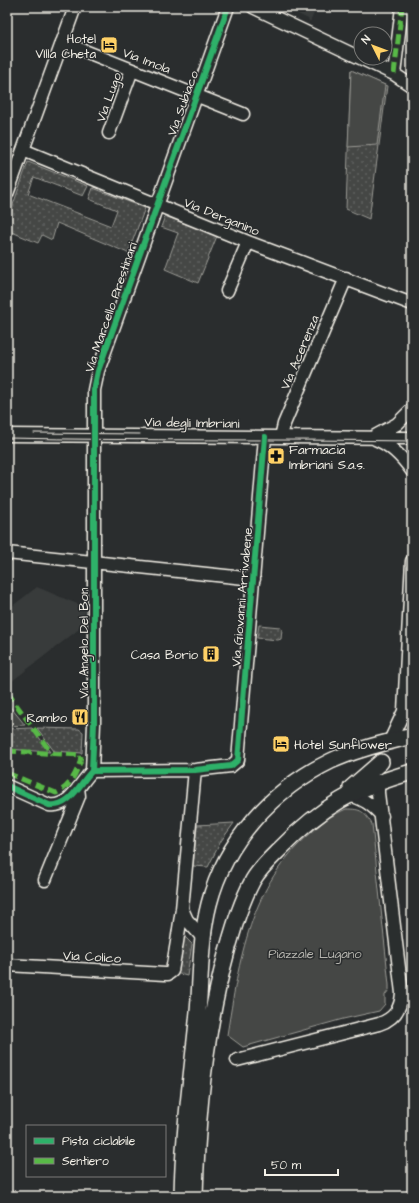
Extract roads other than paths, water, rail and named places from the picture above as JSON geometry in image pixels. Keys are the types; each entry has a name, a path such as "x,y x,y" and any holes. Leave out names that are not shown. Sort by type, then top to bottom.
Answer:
{"main road":[{"path":"195,1196 197,1138 205,1015 203,938 209,903 222,868 239,839 259,814 291,786 319,767 357,751 412,736"},
{"path":"378,782 381,762 390,741"},
{"path":"327,808 381,762"},
{"path":"182,1196 188,1095 205,1015 223,968 238,915 254,880 269,860 295,834 314,817 327,808 348,795 378,782 412,772"}],"street":[{"path":"7,194 75,7"},
{"name":"Via Subiaco","path":"157,206 228,7"},
{"path":"253,7 405,80 402,7"},
{"name":"Via Imola","path":"62,42 197,94 243,114"},
{"name":"Via Lugo","path":"109,133 132,70"},
{"name":"Via Derganino","path":"23,150 157,206 412,304"},
{"name":"Via Marcello Prestinari","path":"95,561 94,390 98,371 157,206"},
{"path":"227,292 248,242"},
{"name":"Via Acerenza","path":"282,437 284,424 346,278"},
{"name":"Via degli Imbriani","path":"366,438 376,436 389,430 404,418 412,409"},
{"name":"Via degli Imbriani","path":"7,430 13,435 412,438"},
{"name":"Via Giovanni Arrivabene","path":"195,770 231,766 239,758 265,437"},
{"name":"Via degli Imbriani","path":"366,438 386,444 400,456 412,471"},
{"path":"7,553 95,561 254,579"},
{"name":"Via Angelo Del Bon","path":"92,771 94,724 95,561"},
{"path":"390,741 408,715 412,561"},
{"path":"7,786 49,805 56,806 63,803 92,771 195,770 178,942"},
{"path":"237,1060 379,1024 389,1019 398,1011 402,1001 402,993 391,908 378,782"},
{"path":"45,880 71,819 79,796 78,788"},
{"path":"348,795 368,802 382,817"},
{"path":"56,806 71,819"},
{"path":"182,908 190,925 203,938"},
{"path":"178,942 182,933 190,925"},
{"name":"Via Colico","path":"7,965 165,974 170,972 173,968 178,942"}],"tram line":[{"path":"34,433 140,434"},
{"path":"7,438 412,441"}],"place":[{"name":"Hotel VIlla Cheta","path":"109,45"},
{"name":"Farmacia Imbriani S.a.s.","path":"276,456"},
{"name":"Casa Borio","path":"211,654"},
{"name":"Rambo","path":"80,717"},
{"name":"Hotel Sunflower","path":"281,744"}],"park label":[{"name":"Piazzale Lugano","path":"315,953"}]}
